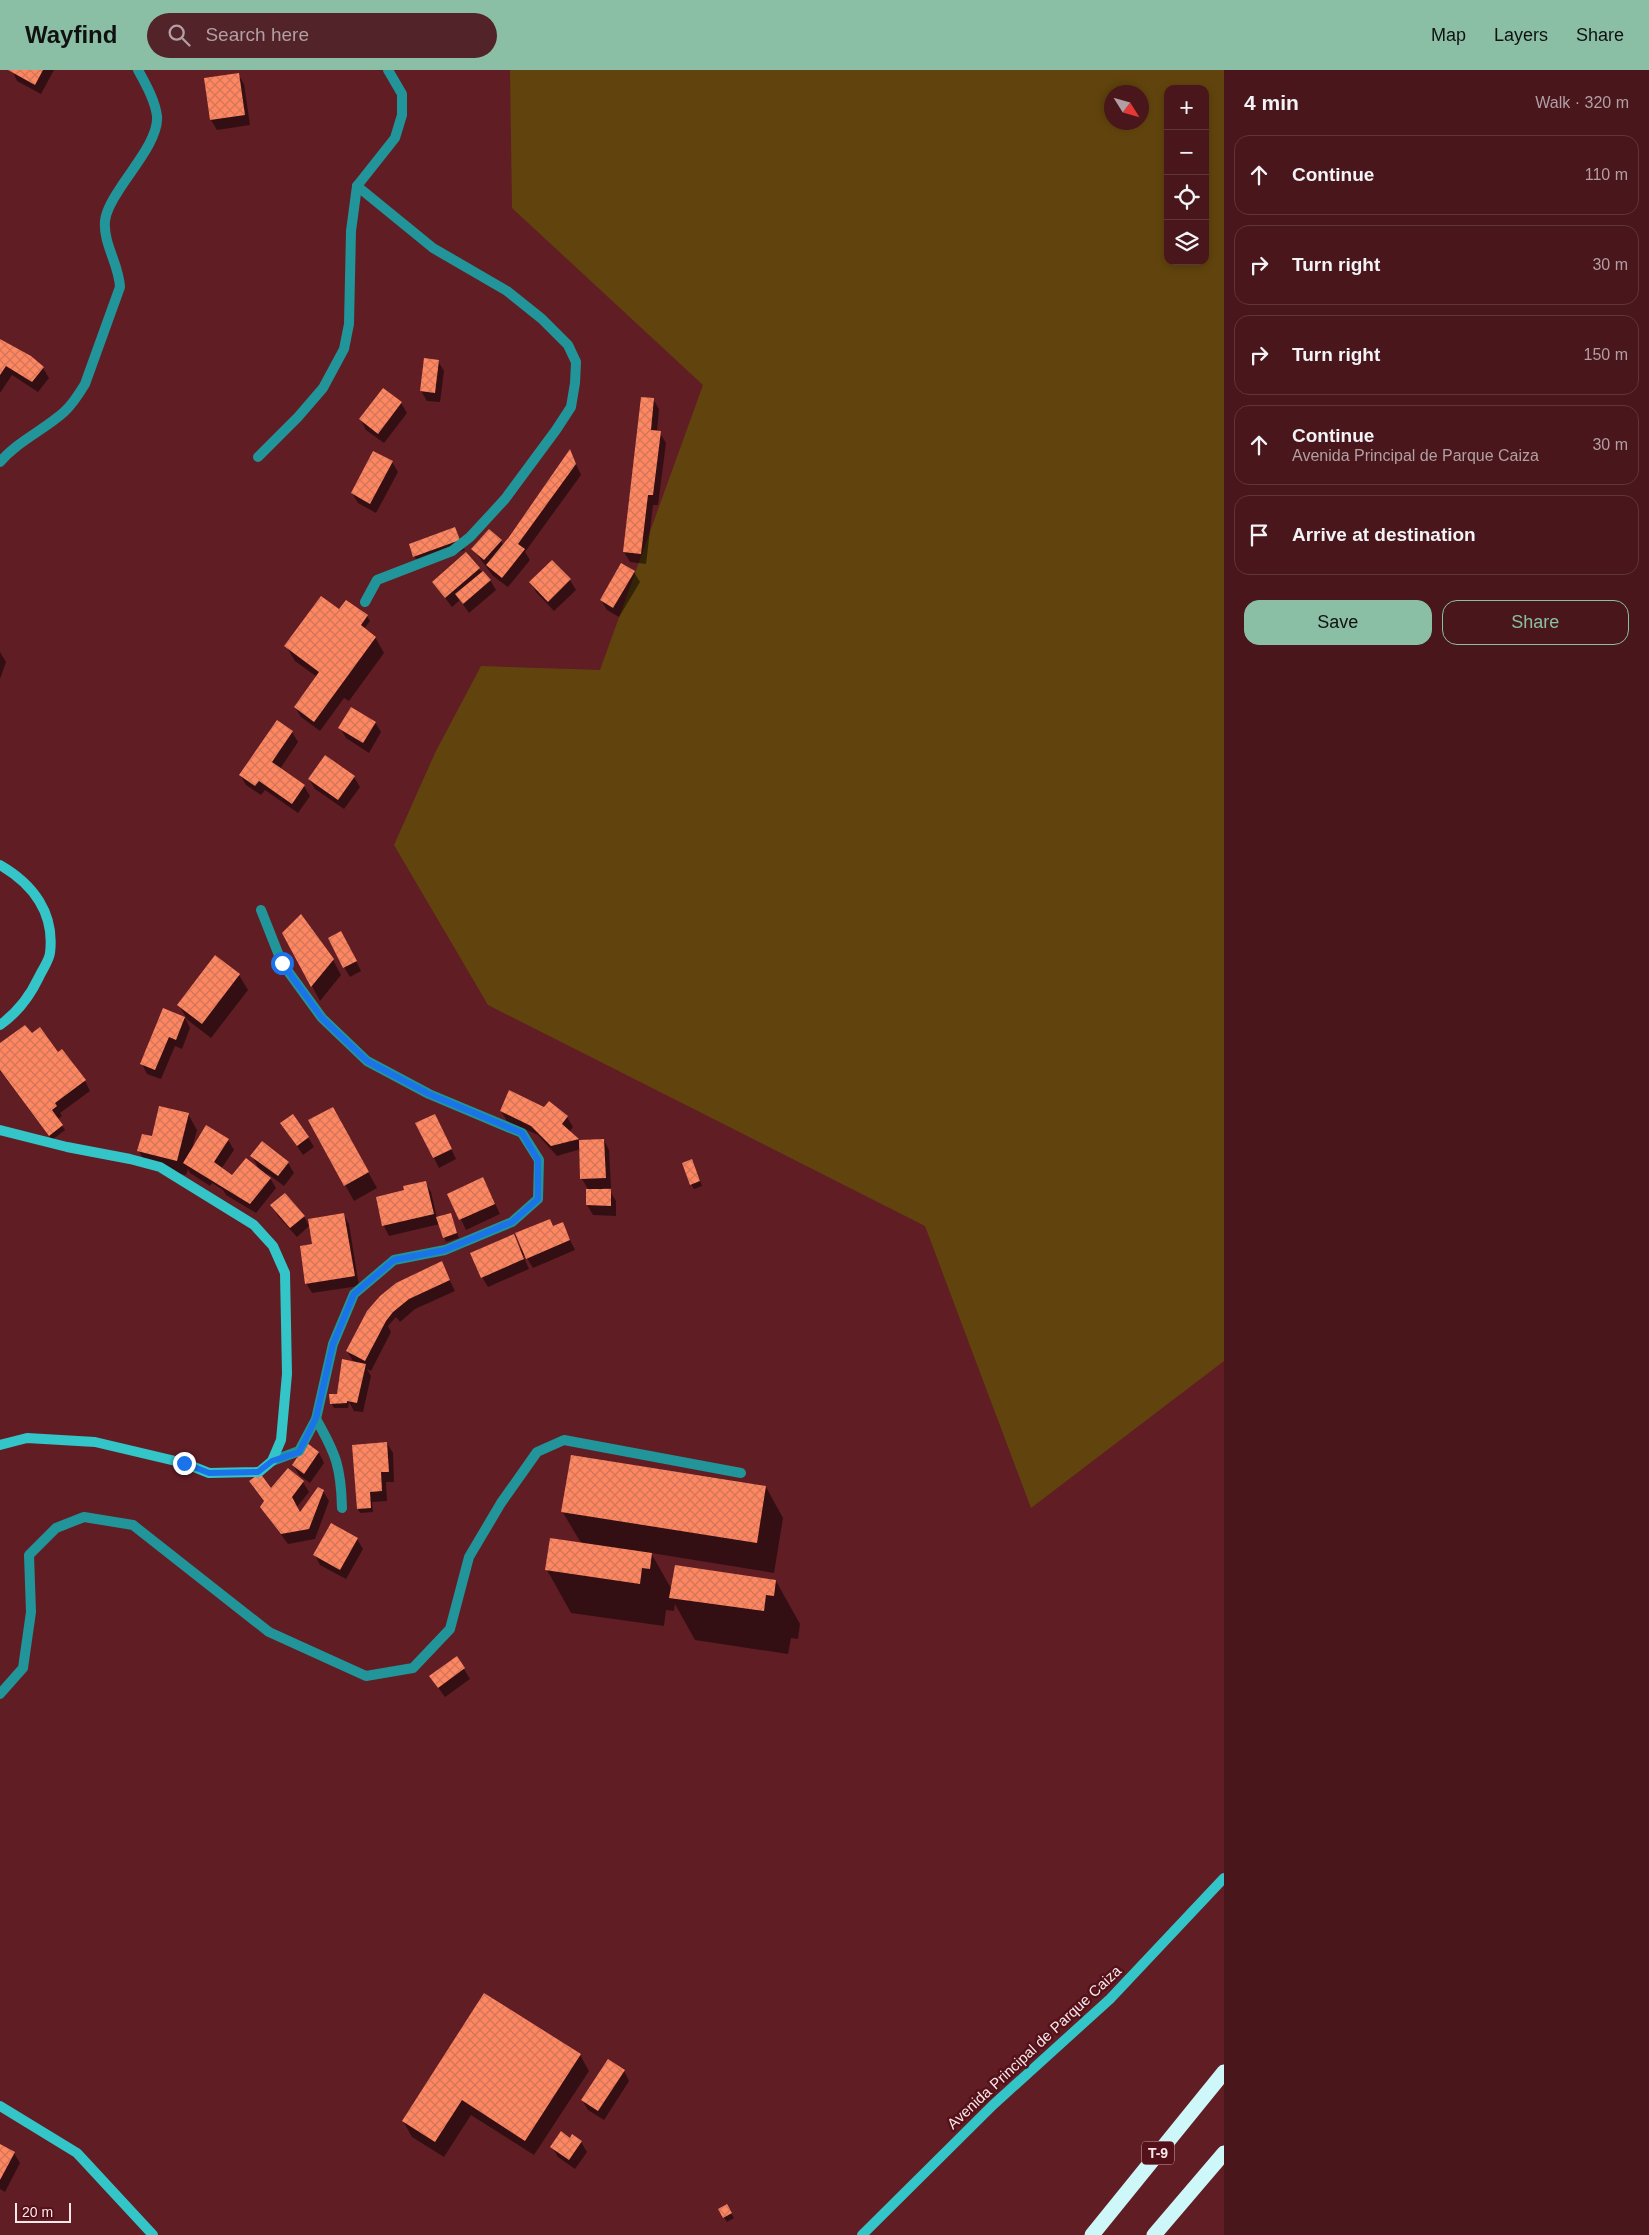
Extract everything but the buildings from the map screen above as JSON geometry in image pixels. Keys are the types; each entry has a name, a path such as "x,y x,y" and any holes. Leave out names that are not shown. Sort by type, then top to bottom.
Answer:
{"highway":[{"name":"T-9","path":"1092,2235 1224,2072"},
{"path":"1154,2235 1224,2153"}],"street":[{"path":"0,462 12,450 64,412 76,398 85,384 120,287 119,274 106,238 105,220 110,204 153,135 157,117 153,101 138,70"},
{"path":"258,457 298,417 323,388 344,349 349,316 351,231 357,186 395,138 402,115 402,94 388,70"},
{"path":"357,186 434,248 507,291 542,319 568,345 576,362 571,407 505,499 470,537 452,551 377,580 365,602"},
{"path":"0,865 17,875 40,899 50,925 50,955 32,991 9,1018 0,1025"},
{"path":"0,1445 27,1438 95,1442 184,1463 209,1473 258,1472 272,1461 299,1452 316,1418 333,1344 354,1294 394,1260 445,1250 512,1222 538,1199 538,1160 522,1133 429,1094 367,1061 322,1018 282,963 261,910"},
{"path":"0,1130 160,1167 254,1225 273,1246 285,1273 287,1374 281,1440 272,1461"},
{"path":"316,1418 333,1448 341,1477 342,1508"},
{"path":"0,1694 23,1668 31,1612 29,1555 56,1528 84,1517 133,1525 269,1632 366,1676 413,1668 450,1629 470,1557 501,1503 537,1452 564,1440 741,1473"},
{"name":"Avenida Principal de Parque Caiza","path":"862,2235 993,2105 1110,1999 1224,1878"},
{"path":"0,2106 77,2153 153,2235"}],"shaded area":[{"path":"510,70 1224,70 1224,1361 1031,1508 925,1226 488,1005 394,845 435,753 481,666 600,670 703,385 512,208"}],"route":[{"path":"184,1463 209,1473 258,1472 272,1461 299,1452 316,1418 333,1344 354,1294 394,1260 445,1250 512,1222 538,1199 538,1160 522,1133 429,1094 367,1061 322,1018 282,963"}]}
